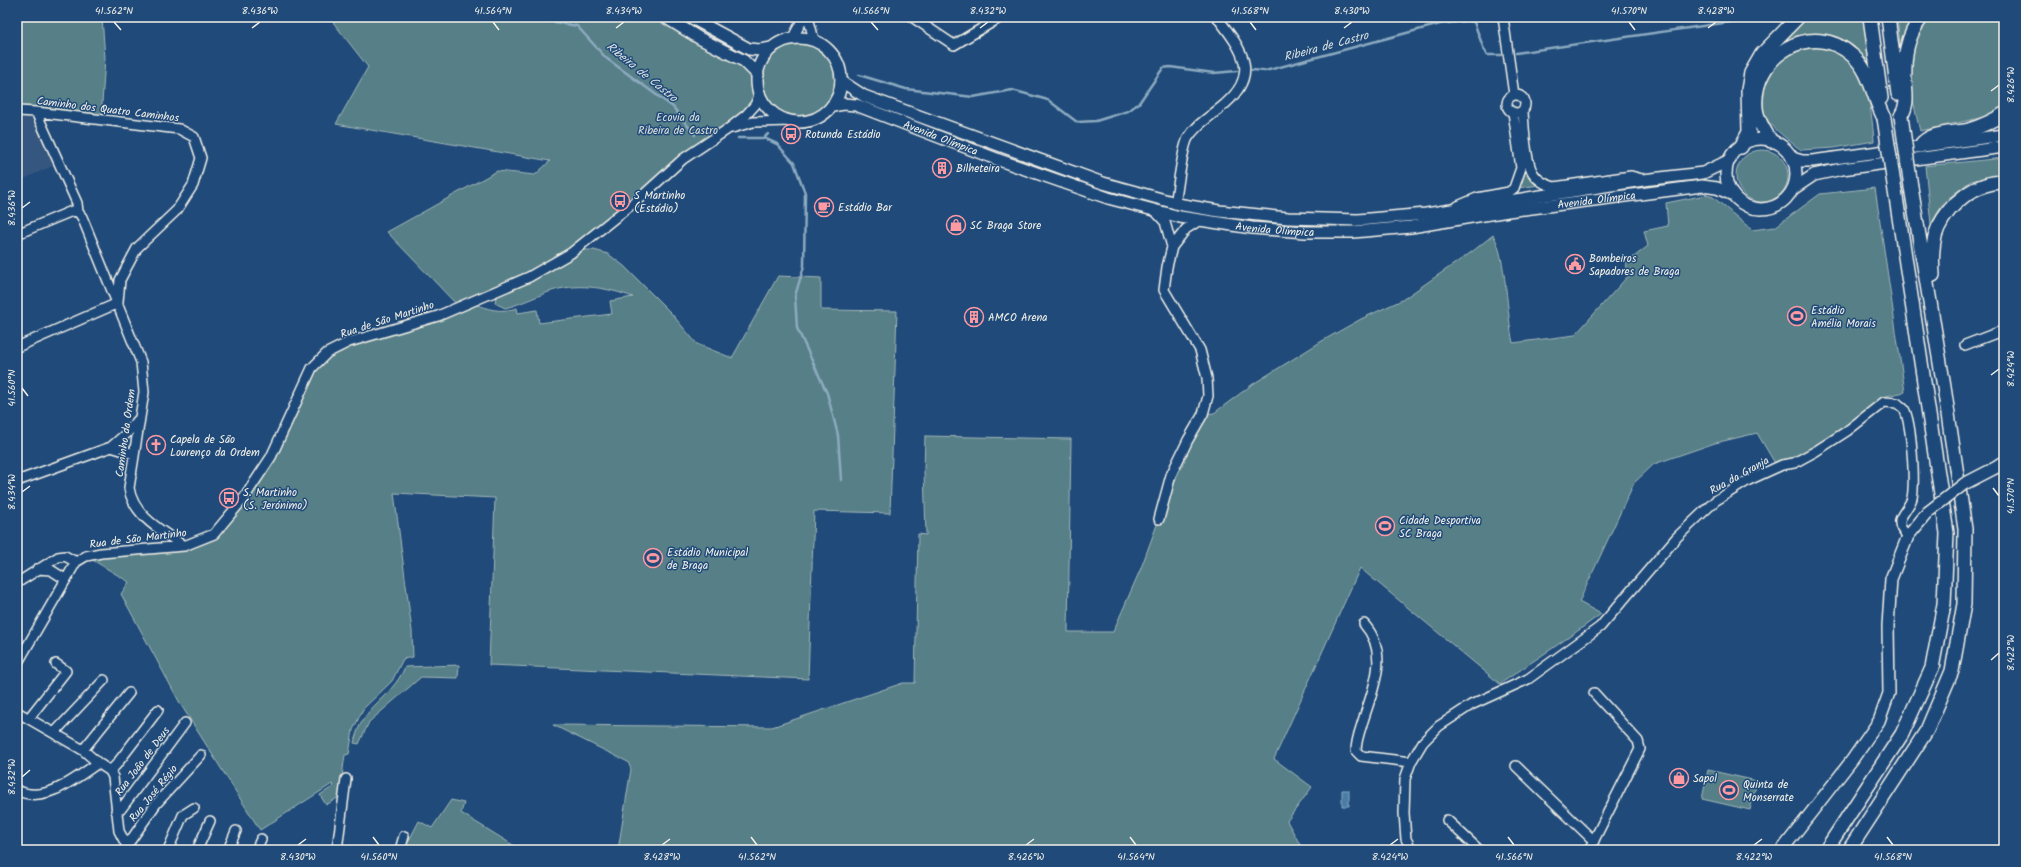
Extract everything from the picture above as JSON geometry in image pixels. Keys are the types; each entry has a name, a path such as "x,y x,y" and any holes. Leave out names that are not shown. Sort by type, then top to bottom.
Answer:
{"highway":[{"path":"1740,147 1749,132 1748,90 1751,73 1762,54 1798,17"},
{"path":"1826,850 1902,734 1932,668 1944,604 1947,534 1870,17"},
{"path":"1849,850 1927,730 1952,670 1964,604 1965,529 1944,387 1911,187 1888,17"},
{"path":"1901,116 1905,110 1907,100 1905,56 1910,34 1922,17"},
{"path":"1771,141 1763,128 1756,110 1757,83 1763,72 1777,54 1800,42 1825,42 1840,46 1853,55 1862,67 1884,118"},
{"path":"1920,146 1924,141 1932,136 1969,130 1994,121 2004,114"},
{"path":"1944,387 1946,371 1935,298 1932,260 1937,229 1949,210 1962,197 1979,188 2004,182"}],"main road":[{"path":"664,17 699,38 744,61 758,75"},
{"path":"690,17 749,49 760,50 772,48"},
{"path":"792,39 814,40 827,48 835,57 840,68 841,81 839,94 832,106 813,120 790,121 771,111 760,93 758,75 762,61 772,48 782,42 792,39"},
{"name":"Avenida Olímpica","path":"841,81 855,91 871,99 1103,183 1175,204 1219,211 1288,218 1358,220 1426,214 1643,180 1702,173 1730,160"},
{"name":"Avenida Olímpica","path":"832,106 844,104 856,105 999,160 1108,198 1155,211 1252,228 1305,232 1353,232 1411,227 1508,211 1702,186 1717,188 1733,195 1749,207 1761,209 1769,208 1783,201 1793,188 1814,175 1842,169 2004,147"},
{"path":"1792,158 1802,162 1812,162 1920,146 2004,136"},
{"path":"1740,147 1752,141 1771,141 1785,149 1792,158 1796,173 1793,188"},
{"name":"Avenida Olímpica","path":"1733,195 1727,181 1727,167 1730,160 1740,147"},
{"path":"1782,850 1852,760 1880,721 1889,693 1888,626 1891,579 1908,536 1928,512 1964,484 1999,465"}],"street":[{"path":"792,39 804,17"},
{"path":"808,17 814,40"},
{"path":"912,17 954,45 1001,17"},
{"path":"1175,204 1187,140 1196,127 1233,98 1241,87 1245,77 1245,64 1242,52 1217,17"},
{"path":"1503,17 1514,95"},
{"name":"Rua de São Martinho","path":"76,562 86,556 101,553 184,546 214,534 244,498 271,457 312,368 327,353 349,342 438,316 529,277 571,253 641,197 683,159 728,129 755,106 760,93"},
{"path":"1523,111 1519,113 1513,112 1509,109 1507,103 1510,97 1519,95 1525,100 1525,107 1523,111 1529,163 1532,173 1543,184 1554,187 1631,176 1643,180"},
{"name":"Caminho dos Quatro Caminhos","path":"17,111 179,129 194,137"},
{"name":"Caminho da Ordem","path":"36,112 77,203 78,212 82,217 142,362 144,392 138,419 129,488 131,500 142,515 184,546"},
{"path":"1453,209 1477,198 1509,192 1514,188 1521,168 1513,112"},
{"name":"Rua de São Martinho","path":"728,129 753,122 790,121"},
{"name":"Caminho da Ordem","path":"118,303 120,280 137,248 177,210 193,185 201,158 194,137"},
{"path":"17,234 72,211 78,212"},
{"path":"1155,211 1165,222 1172,247"},
{"path":"1159,519 1172,475 1188,440 1203,414 1208,396 1207,378 1200,350 1164,290 1167,266 1172,247 1186,229 1200,220"},
{"path":"17,347 118,303"},
{"path":"1966,345 2004,330"},
{"name":"Rua da Granja","path":"1411,762 1423,742 1439,726 1472,705 1528,679 1600,627 1678,537 1715,500 1749,480 1782,465 1794,463 1816,451 1847,431 1884,402 1897,403 1904,409 1907,420 1914,480 1911,500 1900,519 1900,525 1902,531 1908,536"},
{"path":"17,481 111,448 127,433 138,419"},
{"path":"111,448 134,454"},
{"path":"17,583 58,557 65,556 76,562 17,664"},
{"path":"37,569 51,570 65,579"},
{"path":"1364,624 1373,637 1379,660 1377,674 1358,738 1356,751 1361,756 1411,762 1405,779 1404,813 1406,838 1412,850"},
{"path":"29,718 66,671 56,664"},
{"path":"55,732 104,680"},
{"path":"1589,850 1640,749 1638,741 1594,693"},
{"path":"83,750 129,694"},
{"path":"110,771 158,710"},
{"path":"17,712 55,732 83,750 110,771 113,777 119,832 128,848"},
{"name":"Rua João de Deus","path":"116,811 121,809 185,723"},
{"name":"Rua José Régio","path":"128,848 156,804 201,755"},
{"path":"17,790 28,795 40,795 51,791 98,763"},
{"path":"1516,766 1594,841"},
{"path":"337,850 346,779"},
{"path":"168,850 183,815 194,808"},
{"path":"1447,820 1479,850"},
{"path":"197,850 210,821"},
{"path":"228,850 236,831"},
{"path":"400,850 404,836"},
{"path":"256,850 260,839"}],"shaded area":[{"path":"17,111 36,112 59,163 17,182"},
{"path":"1342,790 1349,790 1349,806 1342,806"}],"green space":[{"path":"17,17 102,17 105,58 101,119 17,111"},
{"name":"Ecovia da Ribeira de Castro","path":"329,17 665,17 758,75 760,93 755,105 571,253 472,302 494,310 511,310 517,308 518,313 537,310 539,323 612,314 610,301 633,297 604,289 575,287 555,290 505,308 495,303 496,296 551,270 582,250 594,250 608,254 624,266 671,313 697,344 732,358 778,276 821,278 821,310 897,311 890,513 814,511 808,679 489,665 495,498 394,493 412,631 413,657 403,659 392,681 363,709 353,730 349,754 345,755 339,797 326,805 320,795 334,786 332,784 260,830 181,705 121,594 129,582 86,556 169,548 214,534 271,457 302,388 327,353 459,307 387,232 497,171 535,175 550,161 336,124 368,67"},
{"path":"1804,17 1863,17 1869,64 1860,54 1849,46 1839,40 1827,37 1816,35 1804,37 1791,40 1779,46 1777,44"},
{"path":"1897,17 1915,17 1901,53"},
{"path":"1933,17 2004,18 2004,107 1989,116 1920,131 1913,102 1910,71 1915,41 1922,28"},
{"path":"800,43 814,46 826,54 834,66 837,80 834,94 826,106 814,114 800,117 786,114 774,106 766,94 763,80 766,66 774,54 786,46"},
{"path":"1809,47 1826,47 1841,54 1852,63 1865,86 1869,100 1874,141 1834,148 1801,150 1781,134 1767,120 1764,114 1763,102 1766,84 1773,68 1785,58"},
{"path":"1521,126 1540,185 1518,188 1524,171"},
{"path":"1757,150 1767,150 1776,154 1784,162 1788,171 1788,181 1784,190 1776,198 1767,202 1757,202 1748,198 1740,190 1736,181 1736,171 1740,162 1748,154"},
{"path":"2004,158 2004,174 1971,181 1945,201 1931,224 1925,166"},
{"name":"Cidade Desportiva SC Braga","path":"1875,188 1905,392 1886,396 1856,422 1793,461 1776,465 1757,433 1715,443 1654,464 1634,483 1579,602 1601,614 1500,684 1360,568 1274,759 1312,787 1287,821 1303,850 618,850 631,769 628,762 553,725 772,727 903,683 915,683 918,534 926,535 924,470 925,436 1071,439 1068,632 1113,632 1141,568 1159,519 1171,475 1203,414 1214,413 1253,384 1322,341 1361,319 1402,300 1473,251 1493,235 1501,256 1513,343 1575,335 1628,276 1626,263 1648,246 1644,231 1668,226 1666,203 1706,195 1713,197 1752,230 1775,227 1820,194"},
{"path":"459,665 458,678 421,677 369,722 359,744 354,743 363,719 392,687 405,667"},
{"name":"Quinta de Monserrate","path":"1708,770 1757,781 1750,810 1702,799"},
{"path":"451,800 464,803 461,813 521,850 404,850 419,821 432,828"}],"waterway":[{"name":"Ribeira de Castro","path":"528,17 577,26 606,58 673,107 695,135"},
{"name":"Ribeira de Castro","path":"1516,53 1744,20"},
{"name":"Ribeira de Castro","path":"1252,70 1265,71 1440,24 1467,21 1474,22 1487,55 1501,55"},
{"name":"Ribeira de Castro","path":"859,75 906,89 973,97 1012,90 1048,100 1077,122 1096,121 1128,111 1139,103 1163,68 1170,67 1214,73 1237,71"},
{"name":"Ribeira de Castro","path":"764,138 768,134"},
{"path":"738,138 764,138 777,144 794,163 805,193 804,266 795,296 797,328 827,393 838,435 841,480"}],"place":[{"name":"Rotunda Estádio","path":"791,134"},
{"name":"Bilheteira","path":"942,168"},
{"name":"S Martinho (Estádio)","path":"620,201"},
{"name":"Estádio Bar","path":"824,207"},
{"name":"SC Braga Store","path":"956,225"},
{"name":"Bombeiros Sapadores de Braga","path":"1575,264"},
{"name":"Estádio Amélia Morais","path":"1797,316"},
{"name":"AMCO Arena","path":"974,317"},
{"name":"Capela de São Lourenço da Ordem","path":"156,445"},
{"name":"S. Martinho (S. Jerónimo)","path":"229,498"},
{"name":"Cidade Desportiva SC Braga","path":"1385,526"},
{"name":"Estádio Municipal de Braga","path":"653,558"},
{"name":"Sapol","path":"1679,778"},
{"name":"Quinta de Monserrate","path":"1729,790"}]}
